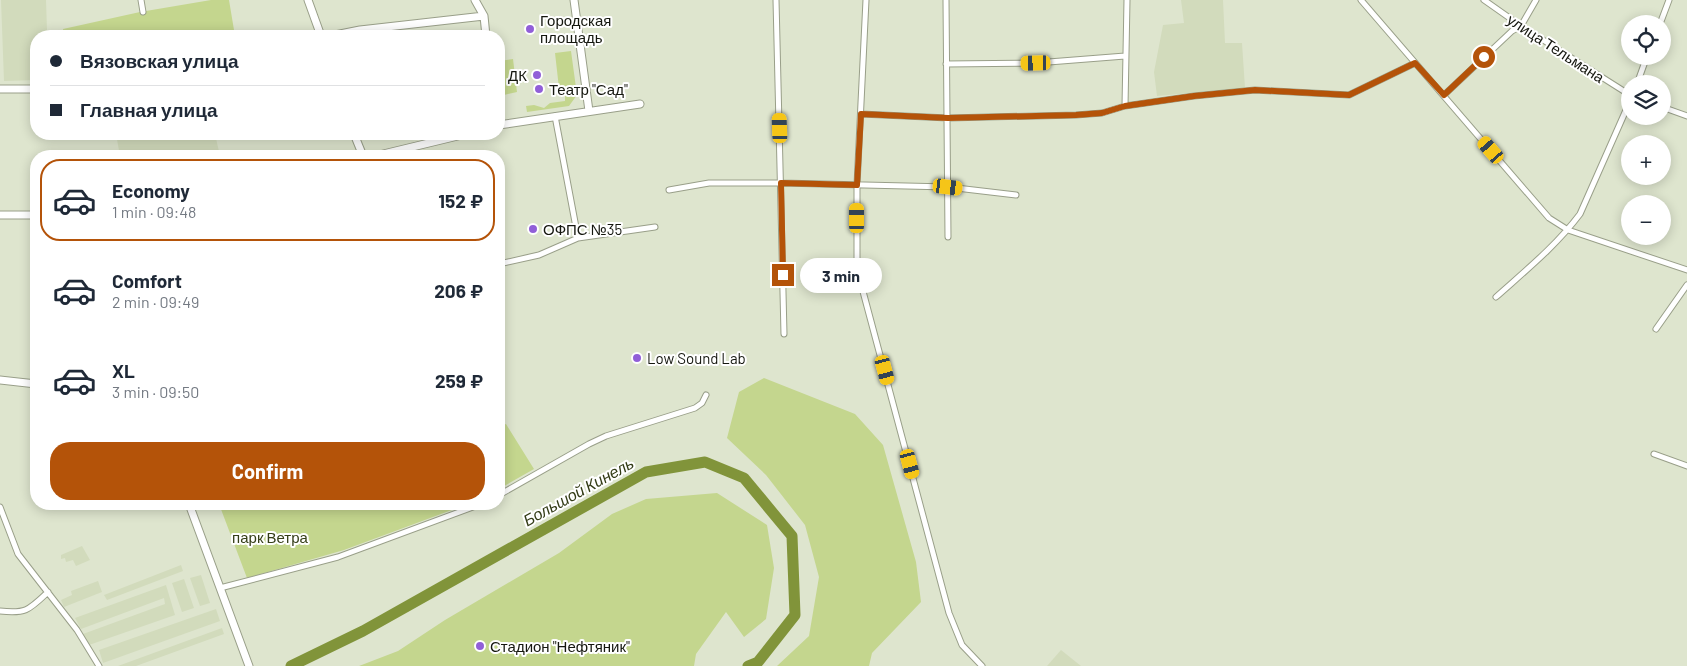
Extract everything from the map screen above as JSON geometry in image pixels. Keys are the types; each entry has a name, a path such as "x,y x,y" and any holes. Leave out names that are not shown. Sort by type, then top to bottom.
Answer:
{"street":[{"path":"141,0 143,12"},
{"path":"308,0 319,30"},
{"path":"475,0 484,16 485,30"},
{"path":"574,0 589,111"},
{"path":"776,0 784,334"},
{"path":"866,0 857,185 857,269 949,613 962,645 982,666"},
{"path":"946,0 948,237"},
{"path":"1125,106 1127,0"},
{"path":"1361,0 1550,218 1568,230 1687,270"},
{"name":"улица Тельмана","path":"1484,0 1521,26 1621,89"},
{"path":"1444,95 1512,31 1521,26 1536,0"},
{"path":"1663,15 1669,0"},
{"path":"360,30 484,16"},
{"path":"946,64 1036,63 1125,56"},
{"path":"861,114 948,118 1076,115 1102,113 1125,106 1194,96 1255,90 1349,95 1415,63"},
{"path":"0,89 30,89"},
{"path":"505,125 640,104"},
{"path":"1671,110 1687,116"},
{"path":"555,116 578,238"},
{"path":"1496,297 1554,245 1580,214 1621,121"},
{"path":"399,150 441,140"},
{"path":"669,190 709,183 781,183 948,187 1016,195"},
{"path":"0,215 30,215"},
{"path":"505,263 539,255 578,238 655,227"},
{"path":"1656,329 1687,285"},
{"path":"0,380 30,383"},
{"path":"505,492 606,436 695,408 702,403 706,395"},
{"path":"1654,454 1687,466"},
{"path":"0,507 18,554 77,630 99,666"},
{"path":"191,510 249,666"},
{"path":"220,588 338,557 465,510"},
{"path":"0,612 22,612 32,607 48,592"}],"shaded area":[{"path":"1,0 46,0 47,30 30,30 30,80 4,81"},
{"path":"1181,0 1223,0 1225,43 1242,43 1245,88 1157,96 1154,72 1163,25 1184,23"},
{"path":"117,140 216,140 219,150 119,150"},
{"path":"82,546 90,560 76,566 73,560 66,562 65,558 61,559 61,555"},
{"path":"181,565 183,571 107,600 104,595"},
{"path":"201,575 210,603 200,606 190,578"},
{"path":"184,579 194,608 182,612 172,583"},
{"path":"98,581 102,592 64,607 61,600 72,595 71,591"},
{"path":"166,585 175,615 89,645 83,634 165,604 164,598 81,629 75,618"},
{"path":"216,609 220,621 103,663 99,650"},
{"path":"222,628 224,634 136,666 118,666"},
{"path":"1061,650 1081,666 1047,666"}],"green space":[{"path":"211,0 229,0 234,30 63,30 140,12"},
{"path":"571,51 577,95 569,106 527,112 526,106 534,105 544,108 550,103 565,101 565,96 560,97 555,53"},
{"path":"513,59 517,92 505,95 505,60"},
{"path":"764,378 855,414 883,445 916,562 921,602 872,653 869,666 777,666 809,636 819,577 805,525 766,475 727,438 739,392"},
{"path":"505,424 534,469 505,486"},
{"path":"717,493 767,525 774,568 766,619 744,637 726,612 696,654 694,666 359,666 398,651 445,620 559,553 612,514 646,499"},
{"name":"парк Ветра","path":"221,510 452,510 344,550 247,578"}],"waterway":[{"name":"Большой Кинель","path":"291,666 363,631 646,472 705,462 744,478 792,536 795,615 758,662 748,666"}],"place":[{"name":"Городская площадь","path":"530,29"},
{"name":"ДК","path":"537,75"},
{"name":"Театр \"Сад\"","path":"539,89"},
{"name":"ОФПС №35","path":"533,229"},
{"name":"Low Sound Lab","path":"637,358"},
{"name":"Стадион \"Нефтяник\"","path":"480,646"}],"route":[{"path":"783,275 781,183 857,185 861,114 948,118 1076,115 1102,113 1125,106 1194,96 1255,90 1349,95 1415,63 1444,95 1484,57"}]}
